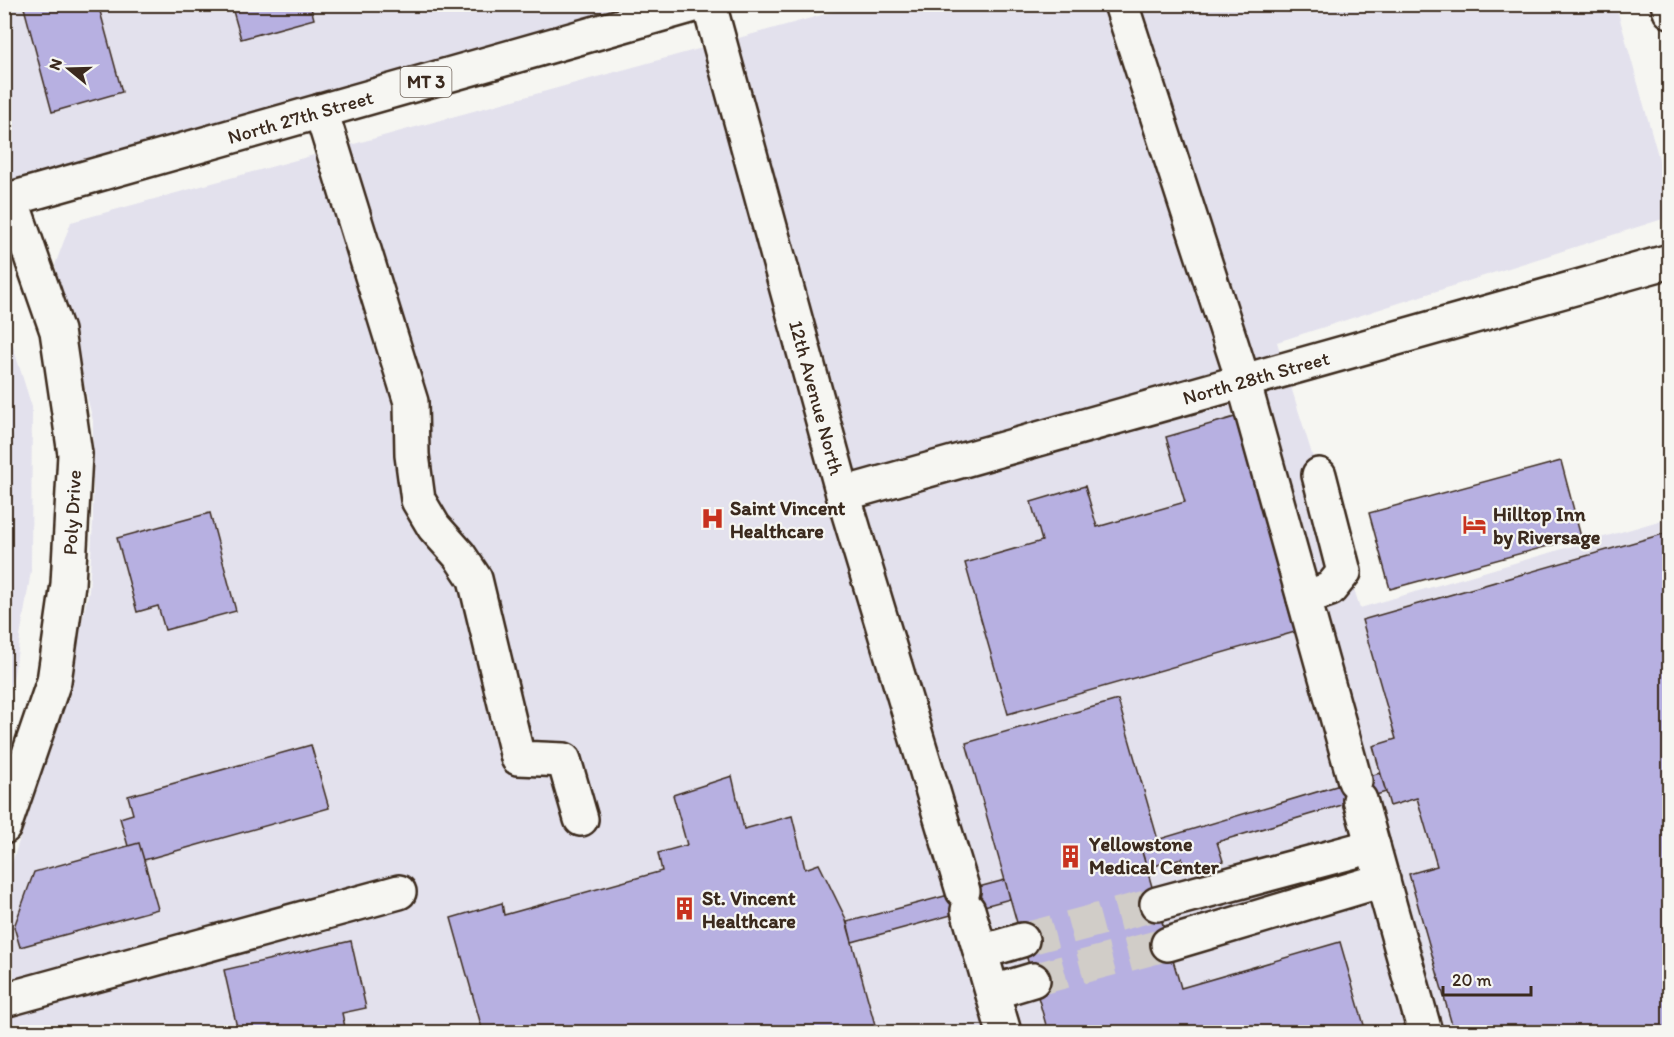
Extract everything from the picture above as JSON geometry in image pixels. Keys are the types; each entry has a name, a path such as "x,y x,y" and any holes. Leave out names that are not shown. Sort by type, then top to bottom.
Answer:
{"street":[{"name":"North 27th Street","path":"8,200 698,4"},
{"name":"12th Avenue North","path":"709,4 843,494 1004,1032"},
{"path":"1121,4 1243,380 1425,1032"},
{"path":"1668,4 1670,11"},
{"path":"321,111 411,402 412,455 418,501 434,527 459,555 475,579 518,758 564,760 581,819"},
{"name":"Poly Drive","path":"4,827 54,681 68,584 75,454 57,331 8,200"},
{"name":"North 28th Street","path":"843,494 1670,261"},
{"path":"1304,598 1330,589 1344,572 1319,474"},
{"path":"1157,904 1373,846"},
{"path":"1168,944 1383,880"},
{"path":"4,1000 399,892"},
{"path":"981,952 1022,940"},
{"path":"993,992 1033,980"}],"shaded area":[{"path":"5,5 697,5 5,201"},
{"name":"Saint Vincent Healthcare","path":"858,5 1616,5 1669,195 1669,217 1277,342 1360,608 1669,518 1669,1032 5,1032 5,884 57,724 89,591 93,521 93,421 55,265 71,222"},
{"path":"4,318 32,407 31,571 14,674 5,702"}],"building":[{"path":"23,4 98,4 122,92 52,112"},
{"path":"231,4 310,4 314,19 241,39"},
{"path":"1235,417 1295,632 1008,714 965,563 1042,541 1031,502 1085,486 1097,527 1185,502 1166,437"},
{"name":"Hilltop Inn by Riversage","path":"1561,461 1581,537 1390,589 1369,513"},
{"path":"210,513 236,611 165,630 158,606 137,612 117,538"},
{"path":"1670,532 1670,1032 1454,1032 1409,874 1437,866 1417,798 1390,806 1373,746 1396,739 1362,620"},
{"name":"Yellowstone Medical Center","path":"1118,700 1158,840 1140,845 1181,988 1340,942 1366,1032 1048,1032 966,743"},
{"path":"311,745 329,808 144,860 139,843 128,846 120,818 133,814 128,796"},
{"path":"1380,773 1386,792 1217,842 1223,861 1186,872 1182,858 1147,868 1140,845"},
{"name":"St. Vincent Healthcare","path":"732,776 744,829 792,816 805,869 819,864 845,917 877,1032 483,1032 451,918 502,903 504,915 662,871 658,853 687,845 673,795"},
{"path":"139,843 158,909 20,947 14,927 34,872"},
{"path":"1005,880 1010,899 852,942 847,922"},
{"path":"351,941 366,1008 342,1013 346,1032 238,1032 224,970"}],"tunnel":[{"path":"1022,940 1157,904"},
{"path":"1033,980 1168,944"}],"place":[{"name":"Saint Vincent Healthcare","path":"712,519"},
{"name":"Hilltop Inn by Riversage","path":"1475,525"},
{"name":"Yellowstone Medical Center","path":"1071,856"},
{"name":"St. Vincent Healthcare","path":"684,909"}]}
